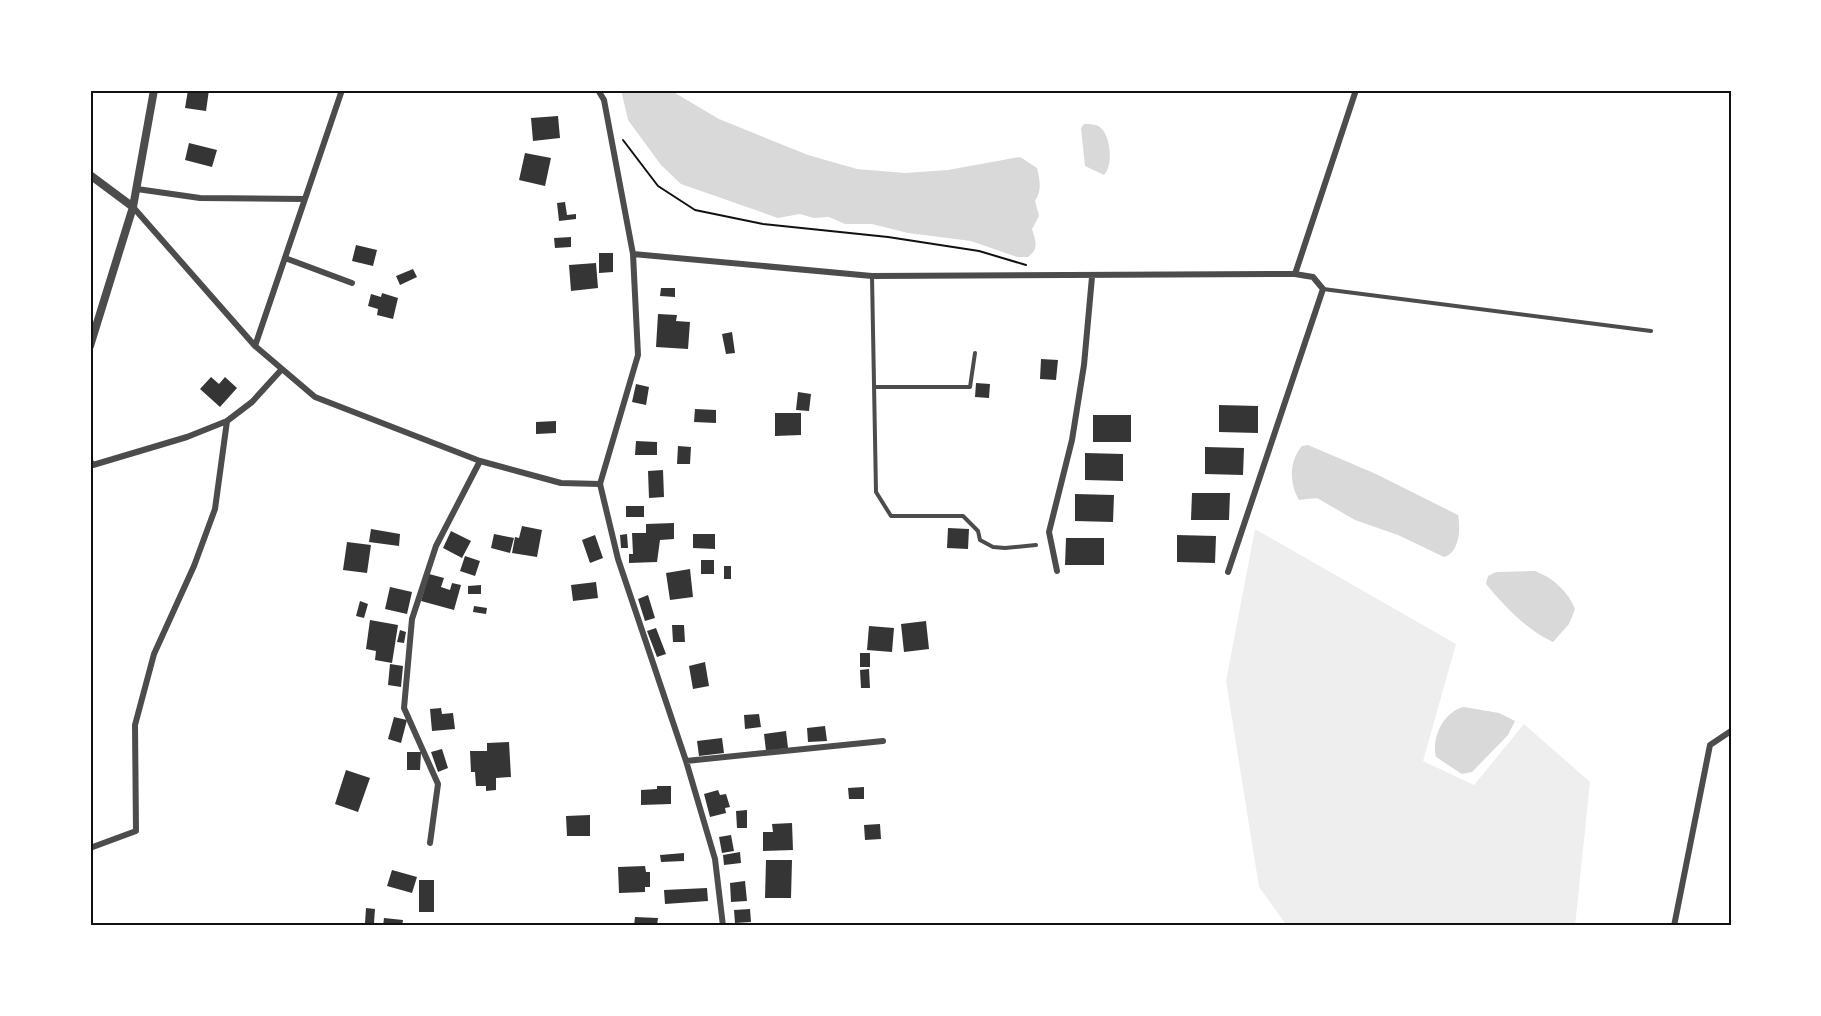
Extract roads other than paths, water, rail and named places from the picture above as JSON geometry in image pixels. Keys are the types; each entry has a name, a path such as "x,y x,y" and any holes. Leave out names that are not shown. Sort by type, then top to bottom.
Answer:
{"street":[{"path":"90,346 133,207 154,90"},
{"path":"255,346 342,90"},
{"path":"598,90 604,100 633,254 638,355 600,483 618,559 686,761 715,859 723,926"},
{"path":"1295,274 1356,90"},
{"path":"90,175 133,207 255,346 315,397 480,461 561,483 600,483"},
{"path":"137,189 200,198 305,199"},
{"path":"633,254 872,276 1092,277 1295,274 1313,277 1323,289 1228,572"},
{"path":"285,258 352,283"},
{"path":"1057,571 1049,532 1072,440 1084,365 1092,277"},
{"path":"91,465 188,437 227,421 252,402 282,369"},
{"path":"90,848 136,831 135,725 154,654 194,566 215,509 227,421"},
{"path":"430,843 438,784 404,708 412,619 436,546 480,461"},
{"path":"1674,926 1710,745 1731,731"},
{"path":"686,761 883,741"}],"lane":[{"path":"872,276 876,492 891,516 963,516 978,531 980,540 993,547 1036,545"},
{"path":"1323,289 1652,331"},
{"path":"875,387 970,387 975,353"}]}
